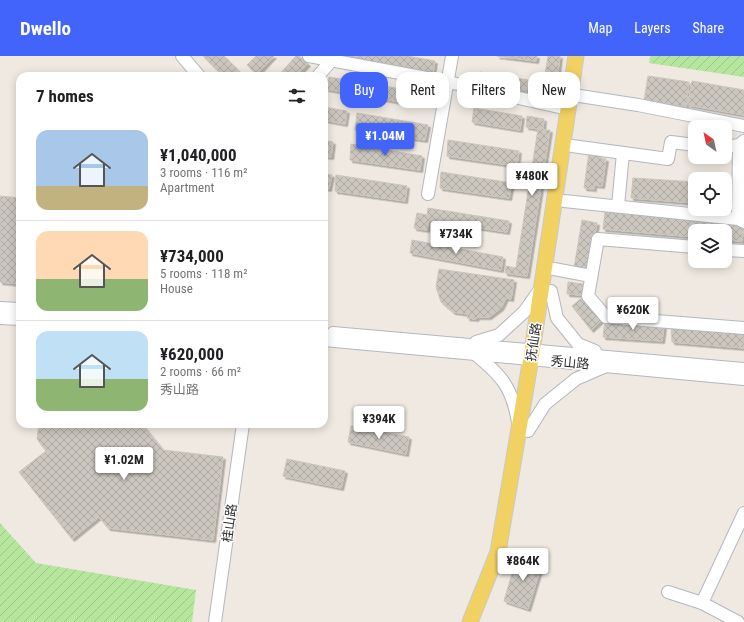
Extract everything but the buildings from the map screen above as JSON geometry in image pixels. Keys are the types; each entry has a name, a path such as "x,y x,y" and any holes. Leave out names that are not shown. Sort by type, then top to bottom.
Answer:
{"main road":[{"name":"抚仙路","path":"470,622 498,552 523,430 546,289 576,56"},
{"name":"抚仙路","path":"580,96 586,56"},
{"name":"抚仙路","path":"546,289 554,269 578,108"},
{"name":"抚仙路","path":"479,622 506,554 523,430"}],"street":[{"path":"182,56 196,72"},
{"path":"309,56 332,58 400,72"},
{"path":"449,76 452,56"},
{"path":"321,72 332,58"},
{"path":"449,82 568,109"},
{"path":"580,96 638,105 744,126"},
{"path":"428,194 443,108"},
{"path":"572,146 668,159 671,142 688,144"},
{"path":"564,201 741,221 741,143"},
{"path":"618,206 623,153"},
{"path":"688,246 598,239 588,296 606,317 744,328"},
{"path":"732,250 744,251"},
{"path":"554,269 591,276"},
{"path":"523,430 514,400 496,371 472,349 499,335 546,289 557,318 578,344 608,361"},
{"path":"0,308 16,309"},
{"path":"0,318 16,319"},
{"name":"秀山路","path":"328,332 536,355 744,369"},
{"name":"秀山路","path":"328,340 472,349"},
{"path":"523,430 545,404 576,379 608,361"},
{"name":"秀山路","path":"608,361 744,379"},
{"name":"桂山路","path":"215,622 242,428"},
{"path":"702,603 744,513"},
{"path":"668,592 702,603 740,622 744,618"}],"green space":[{"path":"650,56 744,56 744,77 649,63"},
{"path":"0,523 36,563 196,590 192,622 0,622"}]}
